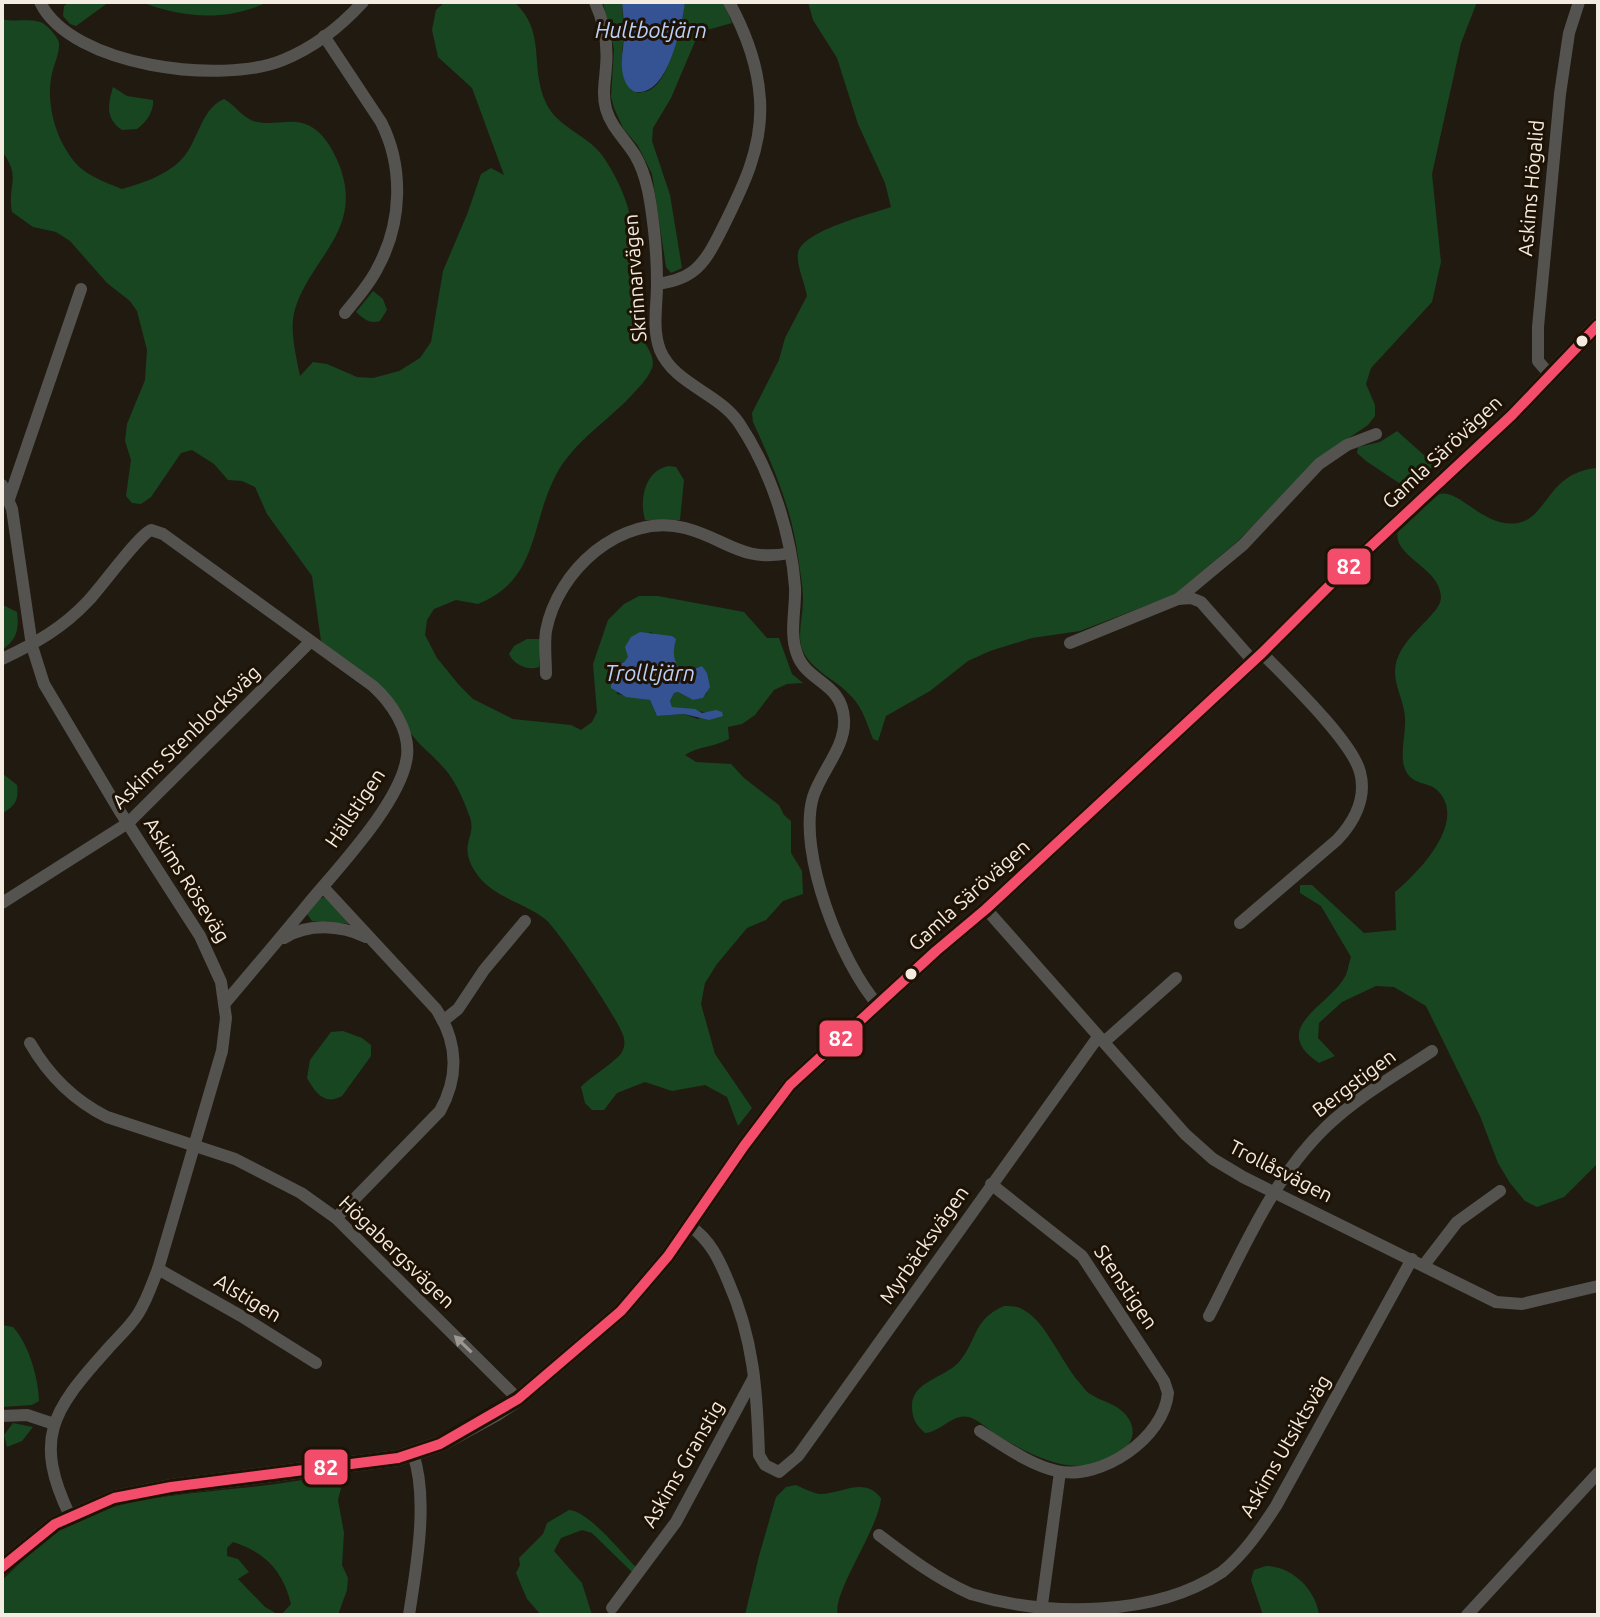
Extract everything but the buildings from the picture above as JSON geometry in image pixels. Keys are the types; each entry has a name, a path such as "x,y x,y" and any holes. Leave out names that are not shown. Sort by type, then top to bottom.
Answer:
{"street":[{"path":"40,2 49,17 74,37 116,55 163,68 208,72 257,68 284,60 324,36 363,2"},
{"name":"Skrinnarvägen","path":"595,2 605,38 605,105 612,124 635,155 643,172 655,236 655,324 660,349 673,368 716,398 739,422 774,494 790,553 797,655 808,671 835,692 843,709 845,721 840,742 812,800 810,824 814,860 836,935 864,989 878,1005"},
{"path":"657,284 688,275 704,259 736,201 753,161 760,119 758,84 749,45 729,2"},
{"name":"Askims Högalid","path":"1550,375 1538,361 1538,327 1560,94 1569,33 1579,2"},
{"path":"324,36 381,122 396,168 395,216 387,247 369,283 345,313"},
{"path":"9,499 81,289"},
{"name":"Gamla Särövägen","path":"2,1567 41,1533 93,1506 136,1493 341,1467 413,1454 471,1429 518,1399 632,1300 690,1226 771,1108 806,1070 986,909 1258,657 1359,557 1512,415 1598,325"},
{"path":"1070,643 1178,599 1243,545 1319,464 1347,445 1376,434"},
{"name":"Askims Röseväg","path":"2,485 9,499 32,646 51,698 206,946 221,982 225,1003 222,1051 158,1269 137,1315 65,1400 54,1424 50,1445 53,1470 70,1516"},
{"path":"546,674 546,631 562,589 586,558 616,538 651,527 671,526 691,530 759,556 790,553"},
{"name":"Hällstigen","path":"32,646 61,627 87,602 142,536 151,530 163,534 379,692 393,710 407,745 405,768 388,801 323,887 225,1003"},
{"path":"1178,599 1191,598 1201,602 1345,745 1357,764 1362,793 1350,824 1337,840 1240,923"},
{"name":"Askims Stenblocksväg","path":"2,903 128,823 310,642"},
{"path":"2,659 32,646"},
{"path":"323,887 411,979 443,1021 452,1039 454,1054 447,1099 440,1111 336,1218"},
{"name":"Trollåsvägen","path":"986,909 1204,1152 1243,1177 1505,1304 1522,1304 1598,1286"},
{"path":"443,1021 458,1009 484,970 525,921"},
{"path":"273,946 298,931 319,928 354,932 372,941"},
{"name":"Myrbäcksvägen","path":"755,1375 759,1455 765,1465 779,1472 798,1456 991,1184 1101,1040 1176,978"},
{"name":"Högabergsvägen","path":"30,1043 56,1081 91,1109 268,1174 336,1218 518,1399"},
{"name":"Bergstigen","path":"1209,1316 1274,1192 1299,1156 1338,1117 1432,1051"},
{"name":"Stenstigen","path":"991,1184 1082,1256 1164,1381 1168,1398 1149,1434 1133,1448 1100,1467 1060,1472"},
{"name":"Askims Utsiktsväg","path":"879,1535 951,1584 1001,1604 1041,1612 1107,1614 1149,1608 1197,1588 1231,1565 1276,1506 1418,1262 1457,1222 1500,1191"},
{"path":"690,1226 711,1245 730,1285 748,1334 755,1375"},
{"name":"Alstigen","path":"158,1269 316,1363"},
{"name":"Askims Granstig","path":"612,1608 676,1522 755,1375"},
{"path":"2,1416 27,1415 54,1424"},
{"path":"980,1431 1037,1463 1060,1472 1041,1612"},
{"path":"409,1615 419,1525 419,1489 413,1454"},
{"path":"1467,1615 1598,1473"}],"green space":[{"path":"69,2 109,2 76,26 63,16 64,6"},
{"path":"141,2 268,2 236,13 204,16 173,12"},
{"path":"445,2 514,2 524,13 534,37 538,76 546,103 557,118 602,155 625,198 633,233 633,305 639,332 653,364 639,387 577,446 560,468 546,499 529,552 511,582 478,604 456,600 434,609 427,620 425,635 437,658 473,699 513,719 571,725 581,730 592,722 597,712 593,664 608,620 624,604 639,596 658,596 744,612 767,638 779,638 792,674 803,683 787,684 774,690 755,715 742,724 728,727 729,739 685,755 696,762 731,764 779,805 791,821 791,853 802,871 803,894 783,901 766,920 747,928 705,983 701,1004 715,1054 752,1108 738,1126 727,1097 705,1085 672,1091 645,1082 617,1093 604,1110 592,1110 585,1103 581,1087 619,1056 624,1046 619,1026 600,994 545,919 494,890 479,877 468,857 471,823 455,783 439,762 321,641 312,576 267,514 255,487 242,481 228,480 214,464 192,450 181,453 151,497 141,504 132,503 126,496 131,460 125,441 127,424 145,380 147,350 137,311 70,241 56,232 33,227 12,212 13,175 2,151 2,19 40,22 55,35 59,47 50,91 53,116 61,140 83,170 122,189 160,175 180,161 209,111 224,99 253,121 301,123 323,136 338,162 345,185 345,206 341,224 295,309 293,334 300,376 313,362 327,364 357,377 373,378 399,371 420,358 431,342 443,271 481,174 491,168 504,175 472,88 438,57 432,30 436,10","holes":["650,632 675,644 674,658 681,671 687,672 694,667 707,673 707,693 703,698 693,700 678,692 670,701 672,707 710,713 698,719 684,714 657,716 650,700 617,694 616,664 624,662"]},
{"path":"603,2 622,2 622,51 637,93 650,90 663,75 674,50 685,2 723,2 732,23 707,30 696,39 671,98 653,128 652,141 670,195 682,268 671,273 666,267 652,174 638,146 623,128 611,97 614,49"},
{"path":"808,2 1477,2 1461,43 1432,174 1441,262 1432,302 1371,368 1366,384 1375,405 1375,416 1368,425 1318,459 1238,541 1174,595 1080,631 1032,638 968,661 930,691 886,716 878,741 873,739 855,701 811,663 802,649 803,595 795,539 781,488 752,413 807,296 798,258 802,245 824,231 891,207 885,183 858,124 837,58 813,20"},
{"path":"113,87 127,96 153,100 149,116 137,129 122,130 110,116"},
{"path":"373,291 383,299 387,310 376,322 356,312"},
{"path":"1397,431 1435,465 1408,489 1357,453 1358,447 1380,442"},
{"path":"669,466 676,467 684,480 680,520 645,520 643,503 649,479"},
{"path":"1595,468 1598,470 1598,1163 1564,1197 1537,1207 1525,1201 1498,1163 1480,1116 1426,1006 1394,987 1376,986 1342,1002 1319,1023 1318,1038 1335,1056 1319,1063 1305,1050 1299,1039 1300,1028 1346,975 1351,957 1321,906 1300,893 1300,885 1312,885 1364,933 1396,930 1395,892 1427,860 1444,832 1446,803 1438,791 1414,780 1404,767 1405,713 1395,672 1402,649 1434,612 1441,597 1433,577 1402,548 1398,530 1440,494 1455,497 1494,520 1518,523 1536,513 1567,478"},
{"path":"2,607 17,612 18,624 14,638 2,650"},
{"path":"527,639 540,639 539,667 522,666 509,654 514,646"},
{"path":"2,773 17,785 17,795 15,802 2,814"},
{"path":"324,897 350,924 312,921 307,914 317,900"},
{"path":"343,1031 371,1045 371,1056 342,1096 325,1098 307,1078 310,1060 331,1032"},
{"path":"1004,1306 1018,1307 1030,1314 1087,1391 1126,1415 1133,1432 1124,1449 1093,1465 1077,1466 1030,1453 969,1417 957,1418 931,1432 925,1433 919,1427 912,1411 917,1391 959,1362 981,1324"},
{"path":"2,1325 13,1327 28,1352 35,1372 39,1401 32,1405 2,1407"},
{"path":"13,1423 33,1427 22,1441 7,1447 4,1435"},
{"path":"341,1473 344,1477 338,1500 344,1533 342,1565 348,1578 338,1615 281,1615 291,1604 278,1573 263,1557 233,1542 227,1548 227,1556 238,1559 249,1572 238,1579 265,1607 279,1615 2,1615 2,1580 54,1534 92,1514 151,1499"},
{"path":"796,1485 820,1494 867,1488 881,1498 872,1526 841,1592 838,1615 745,1615 776,1497 786,1487"},
{"path":"569,1510 596,1525 637,1568 633,1573 592,1533 582,1530 561,1538 554,1551 582,1583 592,1615 541,1615 527,1599 516,1573 519,1558 543,1534 547,1523"},
{"path":"1266,1566 1285,1570 1301,1581 1313,1597 1319,1615 1263,1615 1251,1580 1254,1570"}],"water":[{"name":"Hultbotjärn","path":"622,2 685,2 681,26 666,69 650,89 640,92 629,87 622,71"},
{"name":"Trolltjärn","path":"640,632 672,636 676,639 675,659 681,671 702,666 707,673 710,687 703,698 693,700 674,693 670,701 672,707 695,709 702,713 716,710 723,716 709,720 684,714 657,716 650,700 626,697 611,688 611,668 624,662 628,657 625,647 631,637"}],"transit line":[{"name":"82","path":"2,1567 55,1524 114,1498 171,1487 398,1458 440,1444 518,1399 621,1311 668,1256 790,1085 986,909 1262,653 1338,577 1512,415 1598,325"}]}
